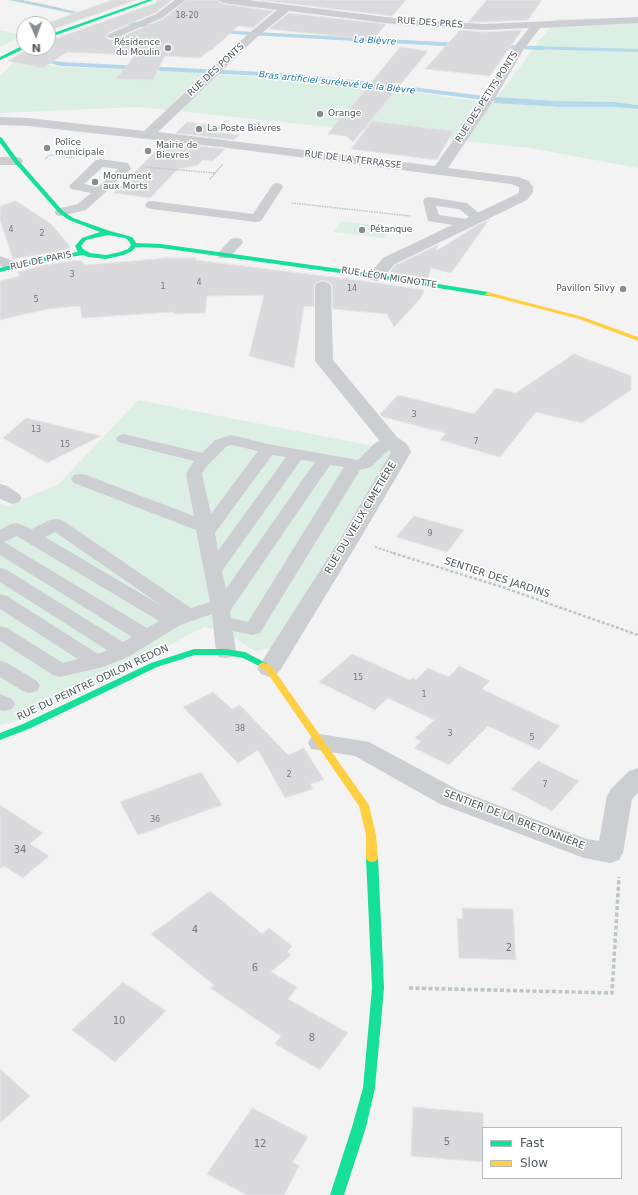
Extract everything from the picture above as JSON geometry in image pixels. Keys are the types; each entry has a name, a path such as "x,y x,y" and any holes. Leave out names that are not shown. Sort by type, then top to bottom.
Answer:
{"street":[{"path":"56,34 151,0"},
{"name":"RUE DES PRÉS","path":"223,0 429,24 484,26 638,20"},
{"name":"RUE DES PONTS","path":"148,134 219,66 286,8"},
{"name":"RUE DES PETITS PONTS","path":"439,171 487,101 520,47 534,28 532,25"},
{"path":"0,59 16,51"},
{"name":"RUE DE LA TERRASSE","path":"0,121 28,122 148,134 513,180 524,184 526,187 526,192 522,197 389,261 376,276"},
{"path":"0,139 16,161 61,212 71,219 108,233 128,237 134,245"},
{"path":"0,161 16,161"},
{"path":"71,219 84,239"},
{"path":"83,253 78,246 84,239 95,235 108,233"},
{"name":"RUE LÉON MIGNOTTE","path":"134,245 161,246 376,276 484,293 581,318 638,339"},
{"name":"RUE DE PARIS","path":"4,266 83,253 94,256 112,256 127,252 134,245"},
{"name":"RUE DU VIEUX CIMETIÈRE","path":"268,669 350,539 401,452 400,448 390,441 324,361 323,286"},
{"name":"RUE DU PEINTRE ODILON REDON","path":"0,737 27,726 154,665 194,652 226,652 245,655 259,662 268,669 364,805 369,827 375,900 378,988 369,1088 359,1127 337,1195"},
{"name":"SENTIER DE LA BRETONNIÈRE","path":"320,743 360,748 449,797 584,848 610,853"},
{"path":"610,853 620,796 638,777"}],"lane":[{"path":"112,36 159,16 181,0"},
{"path":"151,205 256,218 277,187"},
{"path":"61,212 82,207 101,191"},
{"path":"429,201 463,206 473,220 433,218 429,201"},
{"path":"224,255 236,242"},
{"path":"124,439 204,458"},
{"path":"226,652 221,613 194,474 204,458 221,443 231,440 268,449 354,464 365,463 390,441"},
{"path":"205,530 268,449"},
{"path":"213,571 297,454"},
{"path":"221,613 326,459"},
{"path":"0,632 60,670 96,662 122,651 181,619 221,613 253,629 354,464"},
{"path":"80,479 205,530"},
{"path":"31,537 56,524 127,573 138,591"},
{"path":"0,538 16,528 110,584 138,591 181,619"},
{"path":"51,549 74,536"},
{"path":"0,547 147,637"},
{"path":"70,560 91,548"},
{"path":"90,572 110,561"},
{"path":"110,584 127,573"},
{"path":"0,574 122,651"},
{"path":"0,600 96,662"},
{"path":"0,668 30,686"}],"path":[{"path":"20,0 64,9"},
{"path":"210,178 216,173"},
{"path":"268,200 433,218"},
{"name":"SENTIER DES JARDINS","path":"350,539 502,587 638,635"},
{"path":"378,988 612,993 619,867 610,853"}],"green space":[{"path":"638,18 638,105 614,102 556,101 497,97 556,19"},
{"path":"0,30 16,33 16,39 0,47"},
{"path":"20,56 26,56 42,64 61,67 199,72 222,75 279,78 405,91 493,103 560,107 615,107 638,109 638,168 530,148 138,107 0,113 0,76"},
{"name":"Pétanque","path":"341,221 390,227 384,238 334,232"},
{"path":"138,400 394,450 272,648 255,651 223,631 204,627 32,717 0,725 0,503 7,506 59,484"}],"water":[{"path":"530,46 638,49 638,52 528,49"},
{"path":"497,97 556,101 614,102 638,105 638,109 615,107 560,107 493,103"}],"building":[{"path":"112,0 136,0 56,28 56,20"},
{"path":"157,0 172,0 155,13 108,33 106,37 109,40 116,39 163,19 187,0 217,0 223,4 273,11 253,28 238,26 212,50 200,58 165,56 153,80 116,79 135,55 67,52 43,68 8,61 16,56 56,56 56,38 156,3"},
{"path":"261,0 406,0 392,16"},
{"path":"487,0 542,0 528,20 468,22"},
{"path":"289,13 386,24 373,40 269,29"},
{"path":"460,30 484,32 522,30 490,76 425,69"},
{"path":"400,47 428,51 353,142 346,136 328,134 345,111 347,112"},
{"path":"372,121 453,131 437,160 351,149"},
{"name":"La Poste Bièvres","path":"187,122 222,126 216,132 239,135 234,140 176,133"},
{"path":"165,142 225,149 213,161 203,160 198,165 178,169 150,198 114,193"},
{"path":"16,201 51,224 69,245 70,249 13,259 0,220 0,206"},
{"path":"489,220 451,273 431,268 428,278 390,272 396,265 438,245 436,251 476,226"},
{"path":"167,258 196,258 195,260 424,290 421,298 394,327 387,314 333,309 332,285 323,280 317,282 314,286 314,307 304,306 294,368 249,356 264,295 207,296 205,313 174,314 173,312 82,318 80,306 47,309 0,320 0,281 19,276 18,272 44,265 80,260 85,265"},
{"path":"574,354 631,376 631,390 582,423 536,412 500,457 440,440 446,433 383,417 380,414 398,395 474,414 496,388 516,393"},
{"path":"26,418 101,436 47,463 3,438"},
{"path":"414,516 464,530 447,552 396,537"},
{"path":"352,654 410,680 413,678 416,680 428,668 449,677 459,666 490,681 482,689 560,726 539,750 488,726 449,765 414,748 421,741 415,738 434,720 388,698 375,710 319,682"},
{"path":"213,692 232,709 240,705 288,755 304,748 324,780 310,784 313,789 285,798 258,750 238,763 183,707"},
{"path":"538,761 579,781 552,811 511,789"},
{"path":"201,772 222,805 138,835 120,802"},
{"path":"0,805 43,833 30,844 49,856 23,878 4,866 0,869"},
{"path":"210,891 262,934 269,928 292,946 287,952 291,955 271,972 297,987 288,999 348,1033 320,1070 275,1044 281,1036 210,988 214,985 151,934"},
{"path":"462,908 513,909 516,960 459,958 457,918 463,919"},
{"path":"123,982 166,1011 115,1062 72,1030"},
{"path":"0,1069 30,1096 0,1123"},
{"path":"413,1107 483,1113 482,1162 411,1156"},
{"path":"252,1108 308,1137 293,1162 299,1166 284,1195 247,1195 207,1174"}],"waterway":[{"name":"La Bièvre","path":"11,0 89,15"},
{"name":"La Bièvre","path":"117,21 159,28"},
{"name":"La Bièvre","path":"218,32 460,45"},
{"name":"La Bièvre","path":"498,46 542,48"},
{"name":"Bras artificiel surélevé de la Bièvre","path":"40,58 41,60 62,64 283,75 372,84 508,101"}],"traffic: fast":[{"path":"56,34 151,0"},
{"path":"0,59 16,51"},
{"path":"0,139 16,161 61,212 71,219 108,233"},
{"path":"108,233 127,237 131,239 134,245 130,250 122,254 106,257 88,255 80,250 78,246 84,239 99,234 108,233"},
{"path":"134,245 161,246 376,276 488,294"},
{"path":"0,270 44,259 83,253"},
{"path":"0,737 27,726 154,665 194,652 226,652 245,655 263,665"},
{"path":"337,1195 359,1127 369,1088 378,988 372,858"}],"traffic: slow":[{"path":"488,294 581,318 638,339"},
{"path":"263,665 269,669 364,805 371,835 372,858"}],"place":[{"name":"Résidence du Moulin","path":"168,48"},
{"name":"Orange","path":"320,114"},
{"name":"La Poste Bièvres","path":"199,129"},
{"name":"Police municipale","path":"47,148"},
{"name":"Mairie de Bievres","path":"148,151"},
{"name":"Monument aux Morts","path":"95,182"},
{"name":"Pétanque","path":"362,230"},
{"name":"Pavillon Silvy","path":"623,289"}]}
